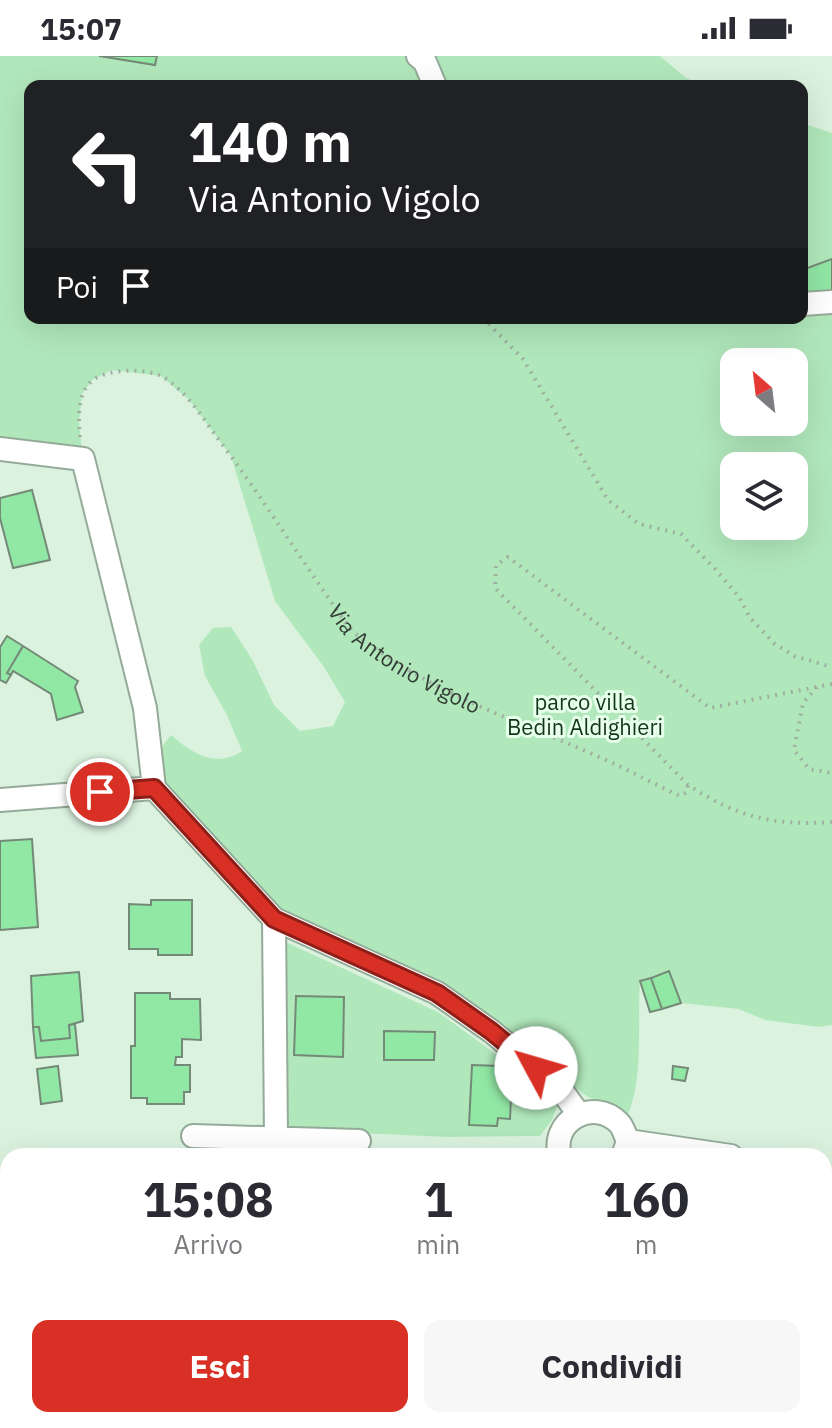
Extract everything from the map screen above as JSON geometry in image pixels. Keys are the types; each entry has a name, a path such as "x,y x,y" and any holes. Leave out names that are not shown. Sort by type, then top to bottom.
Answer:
{"street":[{"path":"418,56 425,62 432,80"},
{"path":"808,304 832,302"},
{"path":"0,449 83,459 145,708 154,788 274,919 437,993 491,1031 559,1087 578,1113"},
{"path":"0,800 154,788"},
{"path":"274,919 276,1137"},
{"path":"558,1148 565,1124 578,1113 592,1112 607,1115 620,1124 625,1148"},
{"path":"193,1136 359,1141"}],"path":[{"path":"489,324 523,359 608,500 639,524 681,534 739,597 750,618 775,644 794,656 832,667"},
{"name":"Via Antonio Vigolo","path":"83,459 79,422 82,394 92,380 112,370 161,376 189,400 206,422 352,631 379,653 459,698 600,757 680,796 687,792 688,785"},
{"path":"832,684 710,708 508,557 496,565 495,588 688,785 713,801 751,818 801,824 832,822"},
{"path":"817,687 803,703 794,750 809,769 832,773"}],"green space":[{"name":"parco villa Bedin Aldighieri","path":"0,56 660,56 691,80 24,80 24,324 808,324 808,125 832,133 832,1025 819,1027 765,1020 739,1009 681,1003 669,971 640,981 638,1066 628,1114 613,1105 588,1097 443,991 252,899 154,788 161,748 171,735 187,748 213,759 242,751 227,715 205,676 199,645 213,628 231,627 252,659 274,705 300,731 333,726 345,702 324,667 275,601 231,456 189,400 161,376 112,370 92,380 82,394 79,422 83,459 0,449"},
{"path":"281,940 438,1012 559,1100 552,1120 540,1136 446,1137 276,1129"}],"building":[{"path":"99,56 157,56 155,65"},
{"path":"832,259 832,292 812,301 808,293 808,268"},
{"path":"32,490 50,560 13,568 0,518 0,498"},
{"path":"7,636 23,646 7,673 11,675 6,683 0,680 0,647"},
{"path":"23,646 78,681 75,687 83,712 57,720 51,694 13,671 11,675 7,673"},
{"path":"32,839 38,927 0,930 0,841"},
{"path":"151,900 192,900 192,955 158,955 158,949 129,949 129,904 151,905"},
{"path":"669,971 681,1003 662,1009 651,978"},
{"path":"79,972 83,1021 69,1025 70,1038 41,1041 39,1027 33,1027 31,976"},
{"path":"651,978 662,1009 650,1012 640,981"},
{"path":"135,993 170,993 170,999 200,999 201,1040 182,1039 182,1057 176,1057 175,1065 190,1065 190,1092 184,1092 184,1104 147,1104 147,1098 131,1098"},
{"path":"296,996 344,997 343,1057 294,1055"},
{"path":"75,1024 78,1055 36,1058 33,1027 39,1027 41,1041 70,1038 69,1025"},
{"path":"384,1031 435,1032 434,1060 384,1060"},
{"path":"472,1065 500,1066 500,1076 512,1077 510,1119 498,1118 497,1126 469,1125"},
{"path":"58,1066 62,1101 41,1104 37,1069"},
{"path":"673,1066 688,1068 685,1081 672,1079"}],"route":[{"path":"100,792 154,788 274,919 437,993 536,1068"}]}
